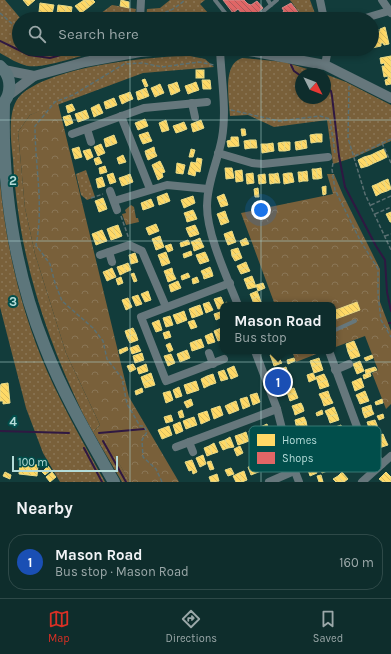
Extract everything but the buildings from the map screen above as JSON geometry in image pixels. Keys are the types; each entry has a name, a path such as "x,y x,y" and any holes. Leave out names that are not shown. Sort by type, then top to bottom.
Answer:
{"main road":[{"path":"2,68 10,82 4,101 2,136 9,200 18,256 30,304 45,347 74,410 114,482"}],"street":[{"path":"141,12 142,0"},
{"path":"320,0 323,12"},
{"path":"379,15 390,12 382,0"},
{"path":"4,101 34,76 112,56"},
{"path":"221,56 223,109 222,138 208,189 207,207 209,227 237,302"},
{"path":"276,56 325,65 391,98"},
{"path":"325,65 327,56"},
{"path":"2,68 34,76"},
{"path":"72,134 144,108 157,105 207,102"},
{"path":"192,103 194,117"},
{"path":"121,116 150,189"},
{"path":"87,129 91,142"},
{"path":"218,153 252,163 263,164 332,158"},
{"path":"114,201 167,185 208,189"},
{"path":"110,191 117,210"},
{"path":"100,255 129,245 142,251 146,256 166,307"},
{"path":"108,252 112,262"},
{"path":"224,359 166,381 139,318 230,283"},
{"path":"209,353 213,364"},
{"path":"256,354 277,409 282,426"},
{"path":"329,354 357,426"},
{"path":"335,370 349,364"},
{"path":"176,447 277,409"},
{"path":"189,442 193,452"},
{"path":"382,464 391,456"},
{"path":"269,482 292,472"},
{"path":"295,472 300,482"},
{"path":"362,482 373,472"}],"lane":[{"path":"215,0 224,12"},
{"path":"268,0 271,5"},
{"path":"262,12 277,0"},
{"path":"336,330 355,321"}],"path":[{"path":"169,12 185,0"},
{"path":"0,13 12,24"},
{"path":"162,482 156,469 143,457 142,440 147,432 144,426 140,426 136,422 127,404 122,378 107,359 103,342 93,328 62,301 50,264 36,245 40,226 40,196 35,126 54,102 73,95 124,64 143,63 162,67 199,62 221,66"},
{"path":"349,76 348,138 365,194 391,250"},
{"path":"223,109 279,121 320,116 330,119 332,169 335,190 360,240 378,269 378,294 381,320 391,337"},
{"path":"354,156 391,139"},
{"path":"382,144 391,163"},
{"path":"91,198 110,191"},
{"path":"370,205 391,196"},
{"path":"375,214 391,207"},
{"path":"117,210 120,212 127,232 129,245"},
{"path":"385,236 391,234"}],"green space":[{"path":"0,0 5,0 15,12 12,12 12,56 82,56 56,63 28,66 0,53"},
{"path":"170,0 205,0 200,4 207,12 147,12 147,9 160,8"},
{"path":"290,0 310,0 314,12 299,12"},
{"path":"112,5 136,9 135,12 102,12"},
{"path":"190,56 205,59 214,67 143,73 30,115 18,132 25,208 35,254 66,353 100,425 94,431 105,439 130,482 122,482 83,414 56,352 35,290 20,226 11,136 11,118 15,103 19,97 32,87 51,78 100,65 125,61"},
{"path":"243,58 284,62 304,68 295,68 295,104 331,104 331,76 346,82 391,105 391,141 355,157 333,164 327,120 274,127 248,115 230,116 228,82 232,66 236,61"},
{"path":"58,103 129,397 179,482 130,482 105,440 98,438 94,431 100,425 66,353 35,254 25,208 18,132 30,115"},
{"path":"86,170 95,197 87,200 81,195 76,174"},
{"path":"327,174 334,174 380,269 380,302 391,331 391,404 386,409 372,373 378,370 365,336 336,347 336,302 274,302 241,213 333,194"},
{"path":"0,182 6,231 16,278 22,302 38,348 47,371 75,427 105,482 60,482 43,453 26,408 0,307"},
{"path":"131,205 134,207 136,218 138,218 139,222 126,225 122,214 126,213 125,210"},
{"path":"293,354 316,354 296,362"}],"waterway":[{"path":"0,41 12,47"},
{"path":"36,56 50,58 57,56"},
{"path":"291,65 295,72"},
{"path":"331,91 339,156 345,187 385,260 387,292 391,311"},
{"path":"99,433 144,429"},
{"path":"0,431 69,433"},
{"path":"103,441 126,482"},
{"path":"84,448 102,482"}],"place":[{"name":"Mason Road","path":"278,382"}]}
